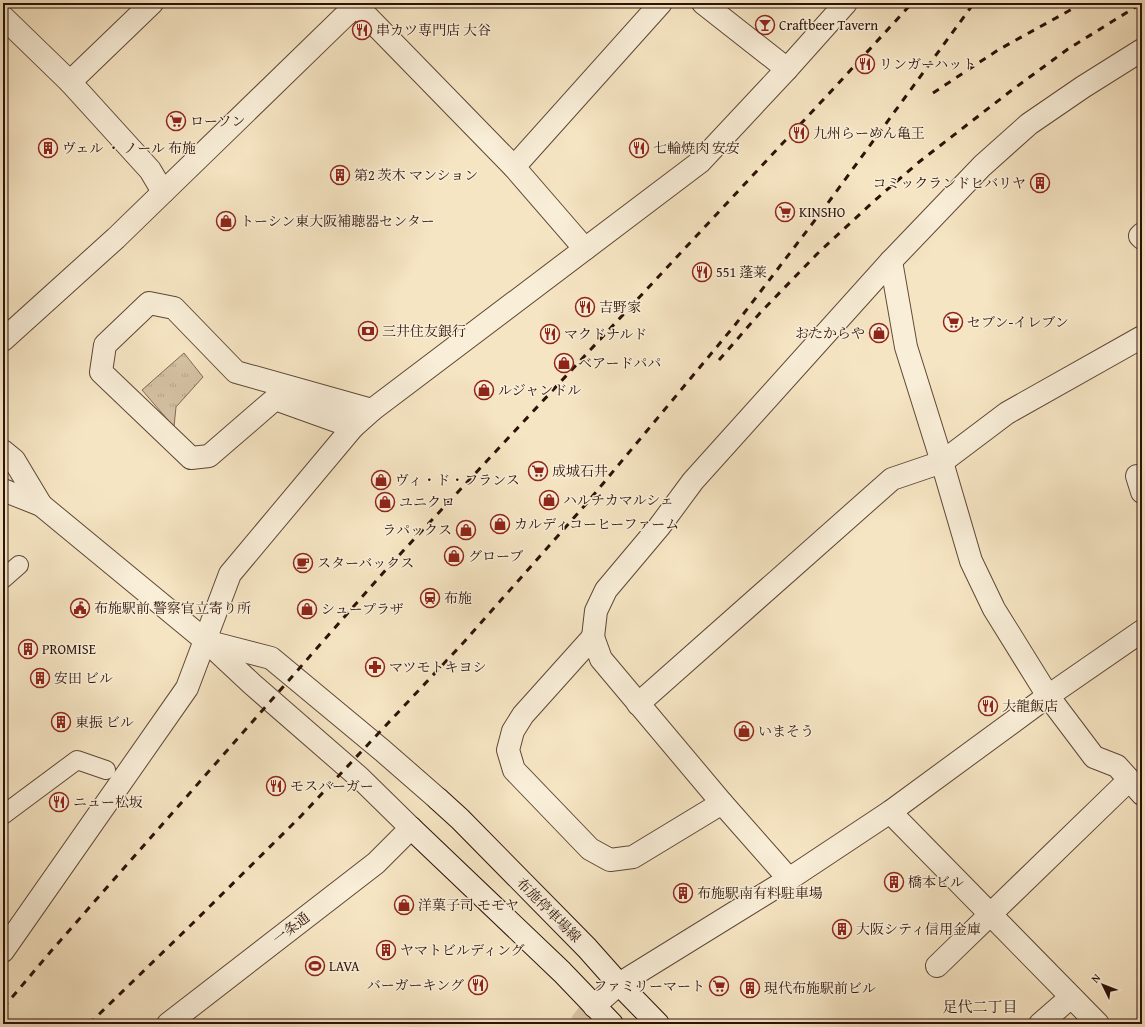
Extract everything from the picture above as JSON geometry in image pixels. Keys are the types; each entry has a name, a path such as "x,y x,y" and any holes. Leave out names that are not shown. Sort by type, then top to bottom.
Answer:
{"street":[{"path":"70,82 152,3"},
{"path":"514,167 661,3"},
{"path":"703,3 787,69"},
{"path":"3,951 187,688 230,574 353,427 372,410 700,162 846,3"},
{"path":"3,340 116,238 357,4 514,167 585,249"},
{"path":"3,17 70,82 150,170 163,192"},
{"path":"789,879 722,803 601,659 592,637 596,611 606,590 659,527 693,481 891,261 982,166 1028,124 1142,50"},
{"path":"1142,234 1140,236 1142,238"},
{"path":"891,261 906,347 971,561 994,609 1048,696 1094,757 1117,766 1136,786 990,914 937,966"},
{"path":"353,427 275,399 209,456 191,458 102,372 105,345 149,303 174,308 236,372 372,410"},
{"path":"638,704 892,479 942,462 1007,413 1142,337"},
{"path":"3,451 14,460 41,505"},
{"path":"3,490 41,505 206,641 252,684 360,778 562,972 612,1024"},
{"path":"3,579 19,565"},
{"path":"594,1006 619,984 789,879 890,812 1048,696 1142,631"},
{"path":"592,637 523,715 512,731 508,750 514,770 590,849 610,860 633,857 722,803"},
{"name":"布施停車場線","path":"206,641 271,658 383,751 460,819 576,937 658,1024"},
{"path":"3,815 77,760 106,770"},
{"path":"890,812 1098,1024"},
{"name":"一条通","path":"168,1024 376,863 411,828"},
{"path":"1040,1024 1071,997"}],"green space":[{"path":"184,353 203,377 176,407 174,427 142,390"}],"tunnel":[{"path":"580,1024 594,1006"}],"railway":[{"path":"3,1008 52,950 390,565 912,3"},
{"path":"89,1024 301,816 464,642 586,504 735,325 825,207 974,3"},
{"path":"933,93 998,50 1083,3"},
{"path":"719,360 760,313 817,254 919,162 1068,49 1142,3"}],"place":[{"name":"Craftbeer Tavern","path":"765,25"},
{"name":"串カツ専門店 大谷","path":"362,30"},
{"name":"リンガーハット","path":"865,64"},
{"name":"ローソン","path":"176,121"},
{"name":"九州らーめん亀王","path":"799,133"},
{"name":"ヴェル ・ ノール 布施","path":"48,148"},
{"name":"七輪焼肉 安安","path":"639,148"},
{"name":"第2 茨木 マンション","path":"340,175"},
{"name":"コミックランドヒバリヤ","path":"1040,183"},
{"name":"KINSHO","path":"785,212"},
{"name":"トーシン東大阪補聴器センター","path":"226,221"},
{"name":"551 蓬莱","path":"702,272"},
{"name":"吉野家","path":"585,307"},
{"name":"セブン-イレブン","path":"953,322"},
{"name":"三井住友銀行","path":"368,331"},
{"name":"おたからや","path":"879,333"},
{"name":"マクドナルド","path":"550,334"},
{"name":"ベアードパパ","path":"564,363"},
{"name":"ルジャンドル","path":"484,390"},
{"name":"成城石井","path":"538,471"},
{"name":"ヴィ・ド・フランス","path":"381,480"},
{"name":"ハルチカマルシェ","path":"549,500"},
{"name":"ユニクロ","path":"385,502"},
{"name":"カルディコーヒーファーム","path":"500,524"},
{"name":"ラパックス","path":"466,530"},
{"name":"グローブ","path":"454,556"},
{"name":"スターバックス","path":"303,563"},
{"name":"布施","path":"430,598"},
{"name":"布施駅前 警察官立寄り所","path":"80,608"},
{"name":"シュープラザ","path":"307,609"},
{"name":"PROMISE","path":"28,649"},
{"name":"マツモトキヨシ","path":"375,667"},
{"name":"安田 ビル","path":"40,678"},
{"name":"大龍飯店","path":"988,706"},
{"name":"東振 ビル","path":"61,722"},
{"name":"いまそう","path":"744,731"},
{"name":"モスバーガー","path":"276,786"},
{"name":"ニュー松坂","path":"59,802"},
{"name":"橋本ビル","path":"894,882"},
{"name":"布施駅南有料駐車場","path":"683,893"},
{"name":"洋菓子司 モモヤ","path":"404,905"},
{"name":"大阪シティ信用金庫","path":"842,929"},
{"name":"ヤマトビルディング","path":"386,950"},
{"name":"LAVA","path":"315,966"},
{"name":"バーガーキング","path":"478,985"},
{"name":"ファミリーマート","path":"719,986"},
{"name":"現代布施駅前ビル","path":"750,988"}],"district":[{"name":"足代二丁目","path":"980,1006"}]}
